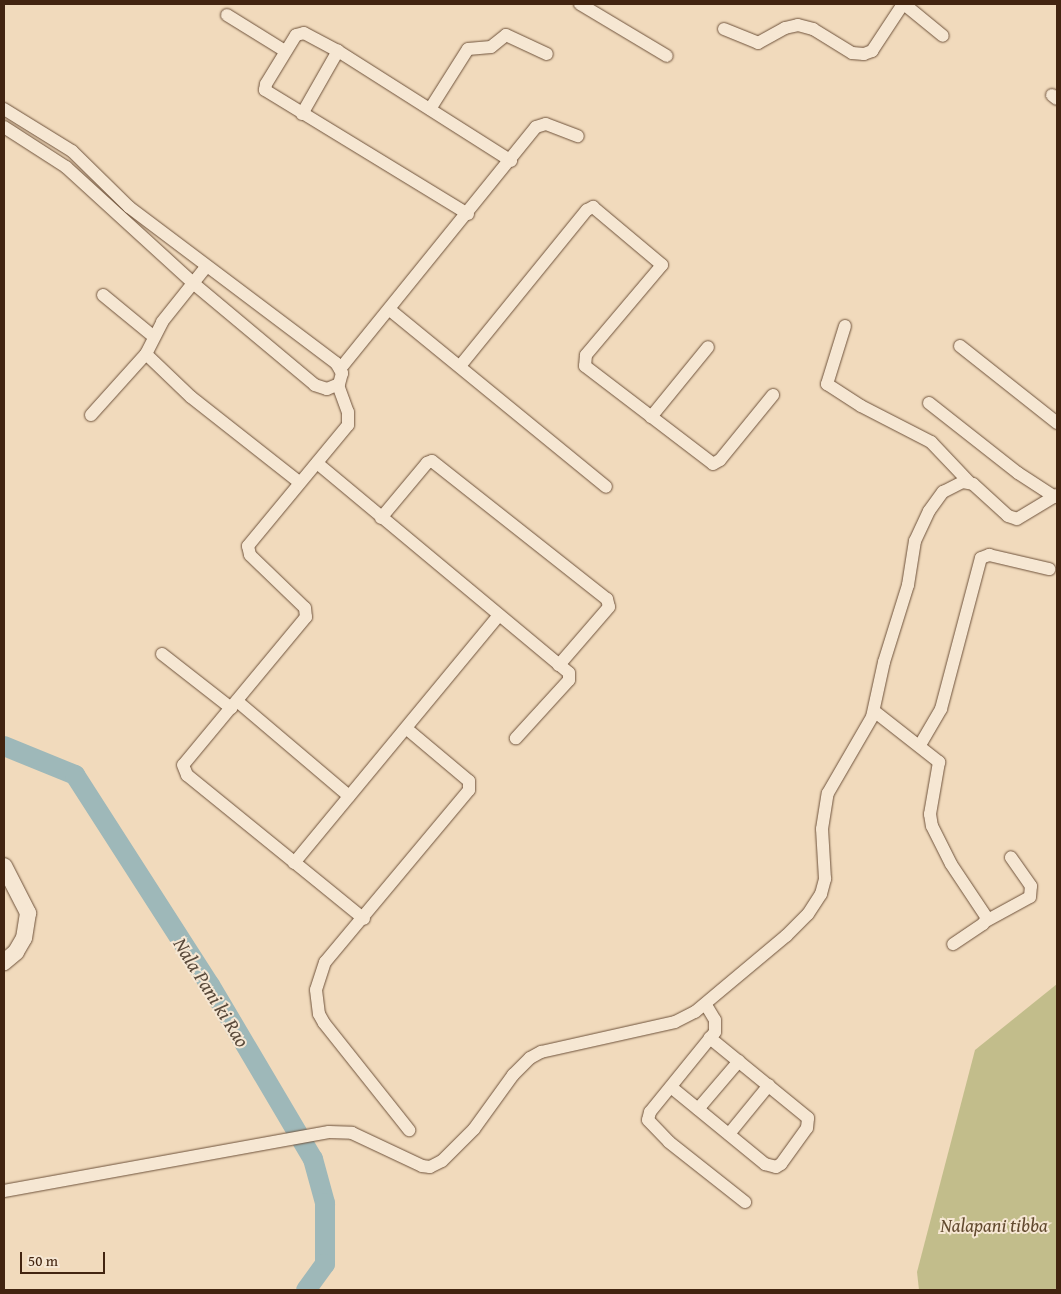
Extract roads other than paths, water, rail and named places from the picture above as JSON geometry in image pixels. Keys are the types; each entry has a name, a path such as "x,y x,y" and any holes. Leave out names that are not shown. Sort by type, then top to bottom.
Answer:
{"street":[{"path":"580,4 667,56"},
{"path":"724,29 758,43 785,28 798,25 813,29 852,53 864,54 872,51 904,4 943,36"},
{"path":"227,15 285,51"},
{"path":"468,214 265,90 266,84 285,51 300,33 338,51 510,161"},
{"path":"430,109 468,49 491,47 506,35 547,54"},
{"path":"302,114 338,51"},
{"path":"4,109 72,151 129,207 340,369 342,377 338,385 348,424 318,463 299,482 250,541 248,551 305,608 306,617 234,705 184,761 183,770 364,919"},
{"path":"340,369 540,125 578,136"},
{"path":"4,127 66,167 192,282 315,385 328,389 338,385"},
{"path":"460,366 587,210 593,207 662,265 586,355 583,362 709,463 717,464 773,395"},
{"path":"91,415 146,354 154,337 192,282 206,267"},
{"path":"103,295 154,337"},
{"path":"390,310 606,487"},
{"path":"845,326 827,384 861,406 931,442 968,482 1008,516 1017,519 1056,496 1018,473 929,403"},
{"path":"960,346 1057,423"},
{"path":"651,417 708,347"},
{"path":"146,354 191,397 299,482"},
{"path":"381,518 427,463 432,461 607,599 608,607 559,665"},
{"path":"318,463 498,616 569,673 569,680 516,738"},
{"path":"4,1191 281,1143 317,1135 352,1133 422,1166 436,1165 474,1129 513,1075 530,1058 541,1052 676,1022 706,1005 786,936 816,904 825,879 822,829 828,793 867,729 874,711 880,678 908,585 919,531 943,492 957,483 968,482"},
{"path":"920,745 940,709 980,558 989,555 1049,569"},
{"path":"294,863 407,729 498,616"},
{"path":"162,654 234,705 349,796"},
{"path":"874,711 920,745 939,762 930,814 932,826 952,864 985,913 986,921"},
{"path":"407,729 469,781 469,790 320,970 316,990 318,1008 324,1023 409,1130"},
{"path":"953,944 986,921 1030,896 1031,886 1011,857"},
{"path":"4,866 28,913 24,938 16,952 4,962"},
{"path":"706,1005 716,1024 710,1038 650,1112 651,1124 746,1202"},
{"path":"671,1086 765,1164 776,1167 781,1164 809,1123 805,1114 710,1038"},
{"path":"698,1109 739,1062"},
{"path":"728,1134 769,1085"}],"waterway":[{"name":"Nala Pani ki Rao","path":"4,746 75,775 210,985 313,1159 325,1203 325,1264 306,1290"}],"park label":[{"name":"Nalapani tibba","path":"994,1226"}]}
